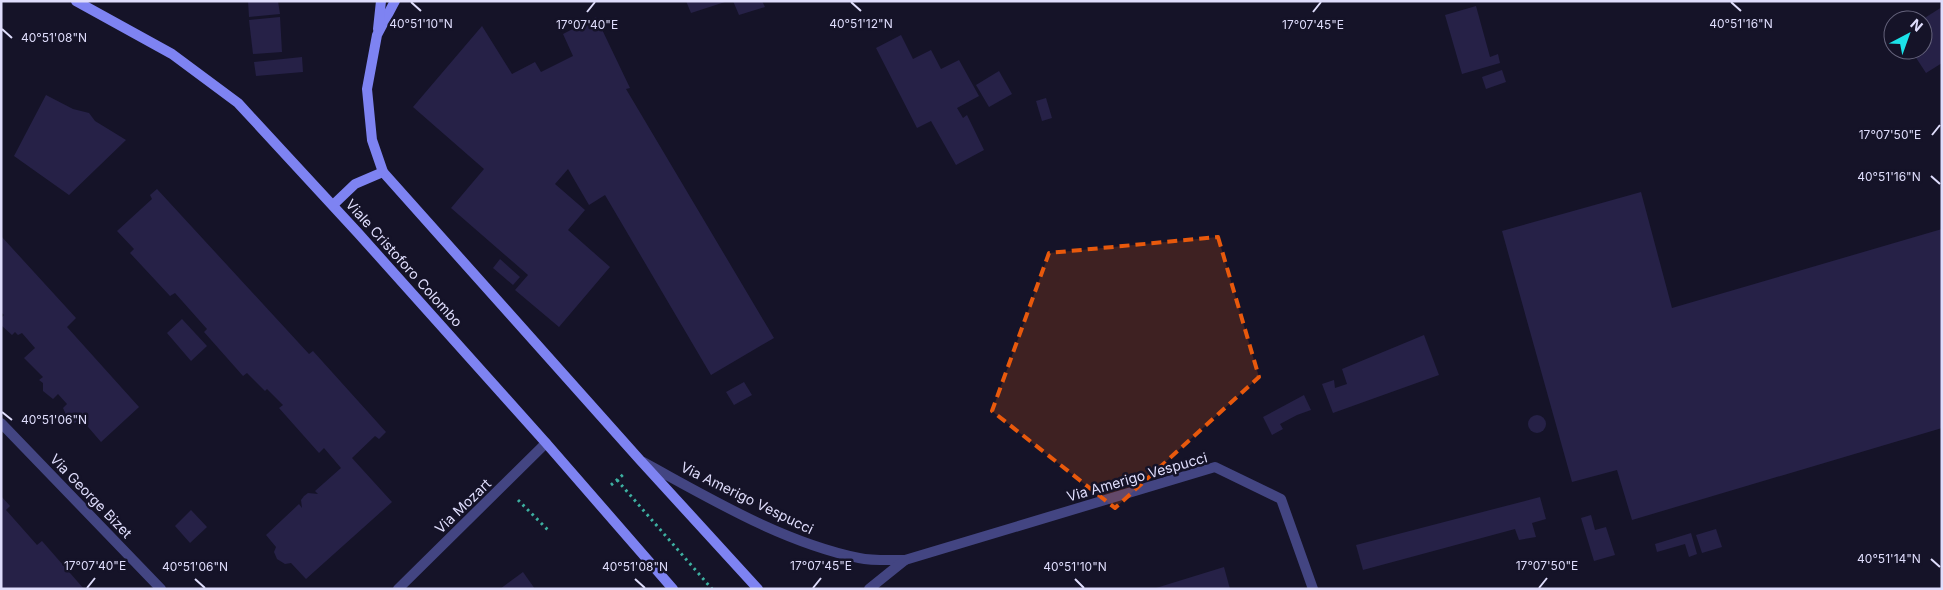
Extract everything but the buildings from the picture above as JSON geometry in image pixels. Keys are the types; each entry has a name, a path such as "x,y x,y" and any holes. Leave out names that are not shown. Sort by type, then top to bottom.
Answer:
{"main road":[{"name":"Viale Cristoforo Colombo","path":"76,1 172,54 238,103 333,205 595,498 673,589"},
{"path":"381,1 368,89 372,140 383,172 758,589"},
{"path":"377,35 394,1"},
{"path":"333,205 355,184 383,172"}],"street":[{"name":"Via George Bizet","path":"1,423 161,589"},
{"name":"Via Mozart","path":"398,589 546,443"},
{"name":"Via Amerigo Vespucci","path":"640,460 714,501 819,548 861,558 904,560 1215,467 1281,498 1313,589"},
{"name":"Via Amerigo Vespucci","path":"869,589 904,560"}],"path":[{"path":"595,498 640,460"},
{"path":"617,480 712,589"},
{"path":"503,485 549,531"}],"highlighted area":[{"path":"1218,237 1259,377 1115,508 992,411 1049,253"}]}
